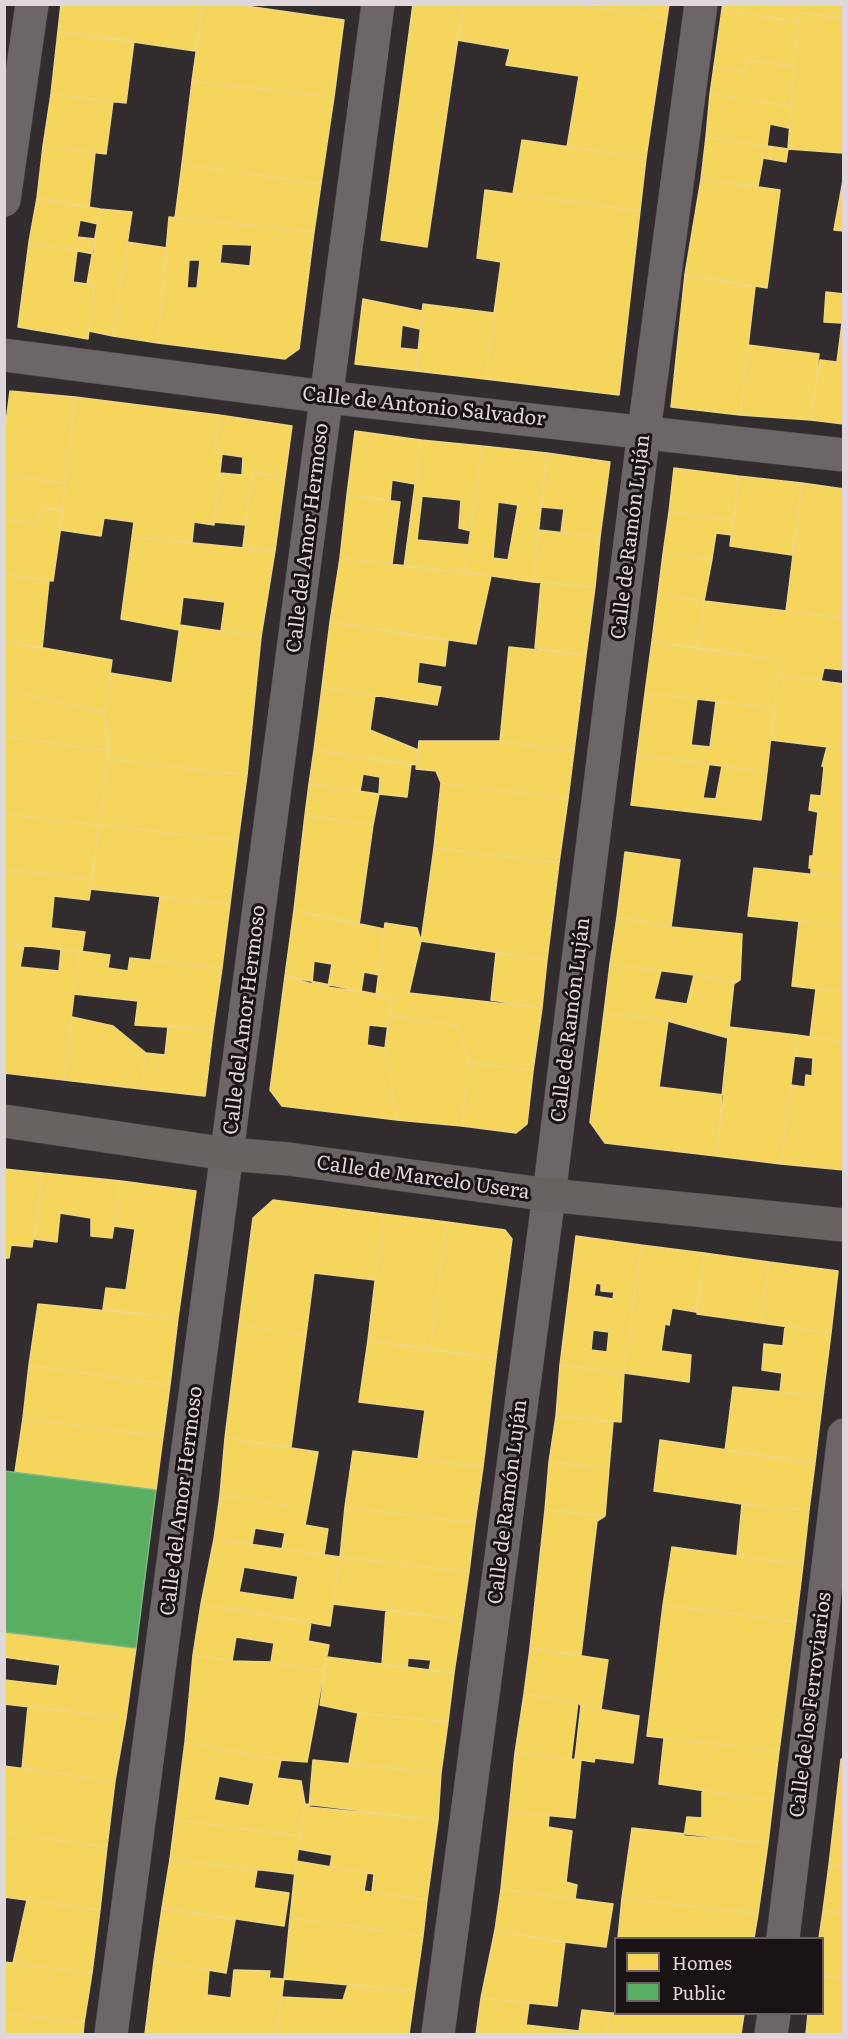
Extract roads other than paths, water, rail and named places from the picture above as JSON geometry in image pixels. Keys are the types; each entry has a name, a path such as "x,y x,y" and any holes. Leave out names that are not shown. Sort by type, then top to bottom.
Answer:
{"main road":[{"name":"Calle de Marcelo Usera","path":"4,1121 227,1154 299,1161 549,1195 843,1225"}],"street":[{"path":"4,200 32,4"},
{"name":"Calle del Amor Hermoso","path":"111,2034 378,4"},
{"name":"Calle de Ramón Luján","path":"438,2034 549,1195 644,431 701,4"},
{"name":"Calle de Antonio Salvador","path":"4,355 326,397 843,455"},
{"name":"Calle de los Ferroviarios","path":"783,1937 843,1435"},
{"path":"771,2034 774,2015"}]}
